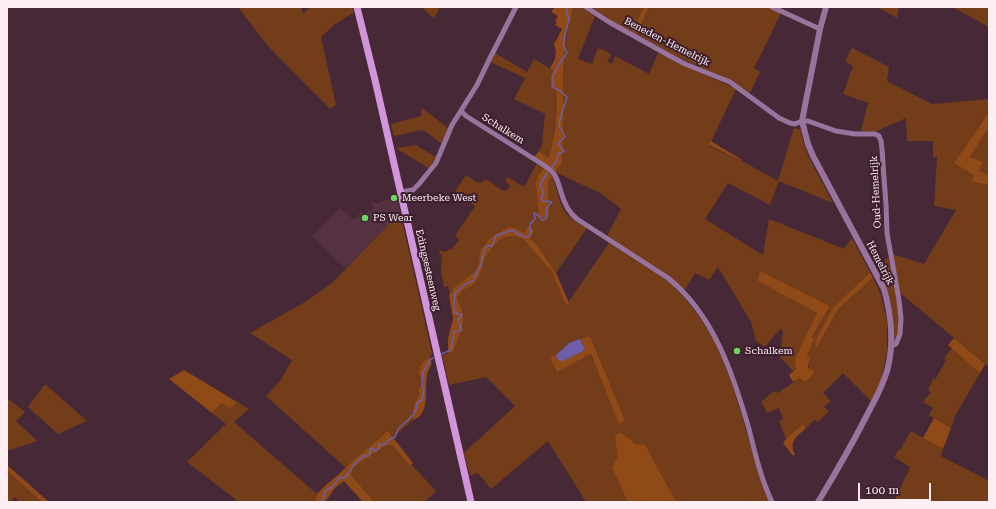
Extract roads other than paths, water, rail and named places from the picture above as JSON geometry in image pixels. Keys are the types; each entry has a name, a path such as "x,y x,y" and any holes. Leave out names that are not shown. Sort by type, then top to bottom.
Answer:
{"main road":[{"name":"Edingsesteenweg","path":"357,7 471,502"},
{"name":"Edingsesteenweg","path":"361,7 366,43"}],"street":[{"path":"400,192 413,190 420,184 436,163 452,125 477,85 516,7"},
{"name":"Beneden-Hemelrijk","path":"586,7 608,22 685,64 730,82 779,118 796,124 802,121"},
{"path":"772,7 820,29"},
{"name":"Hemelrijk","path":"818,502 880,390 888,369 891,346 889,309 884,289 813,156 802,121 820,29 826,7"},
{"name":"Schalkem","path":"461,111 466,116 553,172 557,179 567,209 571,214 668,278 677,285 693,303 715,338 735,384 763,478 772,502"},
{"name":"Oud-Hemelrijk","path":"802,121 808,121 829,129 843,132 855,134 875,134 881,138 887,233 901,318 899,339 896,344 891,346"}],"waterway":[{"path":"552,167 557,160 558,154 564,151 558,143 565,137 559,125 567,97 553,87 553,76 567,53 563,44 569,19 566,11 568,7"},
{"path":"441,354 451,350 454,332 462,330 458,320 462,315 454,312 455,293 467,283 473,281 480,267 486,246 492,246 496,236 512,230 522,236 527,237 531,234 530,224 535,219 534,213 537,214 542,220 546,219 546,209 552,202 543,201 541,198 544,193 540,185 547,173"},
{"path":"322,502 326,490 332,487 339,478 346,476 363,456 369,456 371,448 376,451 379,448 379,444 384,445 390,439 395,437 400,427 412,416 415,412 417,403 422,400 424,390 422,386 423,372 433,358"}],"place":[{"name":"Meerbeke West","path":"394,198"},
{"name":"PS Wear","path":"365,218"},
{"name":"Schalkem","path":"737,351"}]}
